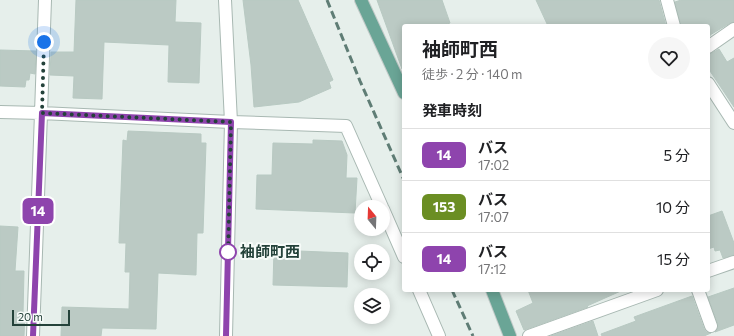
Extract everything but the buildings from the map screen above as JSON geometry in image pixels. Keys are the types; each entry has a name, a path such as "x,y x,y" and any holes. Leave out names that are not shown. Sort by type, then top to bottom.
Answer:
{"main road":[{"path":"361,0 402,89"},
{"path":"493,292 510,336"}],"street":[{"path":"33,336 45,0"},
{"path":"224,0 231,122 226,336"},
{"path":"667,0 673,24"},
{"path":"710,46 734,29"},
{"path":"710,86 734,123"},
{"path":"0,112 346,126 378,200"},
{"path":"390,226 402,253"},
{"path":"710,270 734,262"},
{"path":"420,292 438,336"},
{"path":"530,336 651,292"},
{"path":"699,292 711,326"}],"railway":[{"path":"327,0 360,81 402,176"},
{"path":"453,292 473,336"}],"bus line":[{"name":"14","path":"33,336 42,113 231,122 226,336"}],"place":[{"name":"袖師町西","path":"228,252"}],"route":[{"path":"44,42 42,113 231,122 228,260 228,252"}]}
